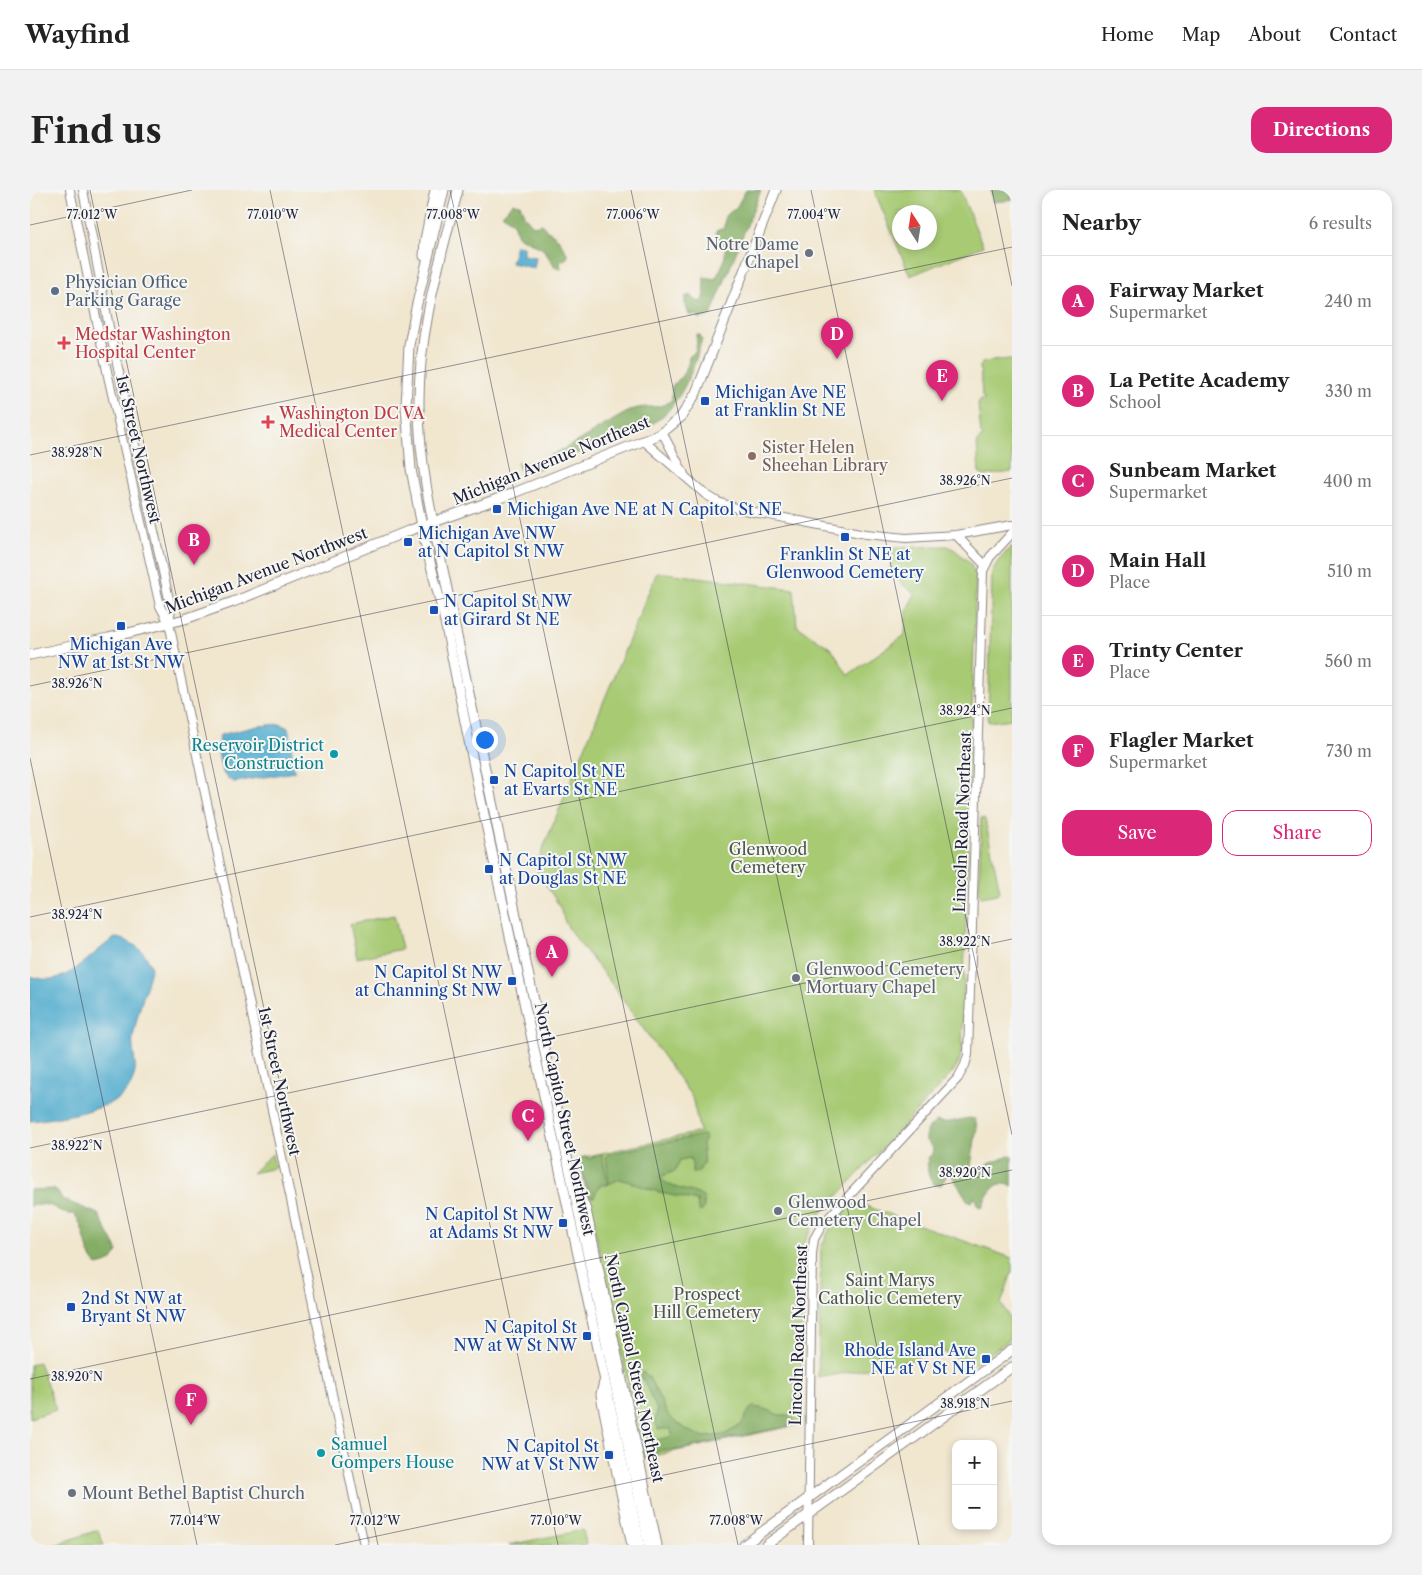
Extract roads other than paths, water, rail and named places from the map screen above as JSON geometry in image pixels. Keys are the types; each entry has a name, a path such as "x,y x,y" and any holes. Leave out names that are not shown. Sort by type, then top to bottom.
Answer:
{"main road":[{"path":"422,283 425,240 435,190"},
{"name":"North Capitol Street Northwest","path":"444,190 409,345 406,407 410,463 640,1545"},
{"name":"North Capitol Street Northeast","path":"458,190 428,314 420,368 420,443 434,523 649,1545"},
{"name":"Michigan Avenue Northeast","path":"422,526 644,441 662,432 681,417 694,398 776,190"},
{"name":"Michigan Avenue Northwest","path":"30,655 169,623 233,602 422,526"},
{"name":"North Capitol Street Northeast","path":"570,1171 586,1210 656,1545"},
{"path":"744,1545 1012,1350"},
{"path":"766,1545 1012,1367"},
{"name":"North Capitol Street Northwest","path":"605,1377 602,1401 632,1545"}],"street":[{"name":"1st Street Northwest","path":"70,190 108,376 160,606 169,623 364,1545"},
{"name":"1st Street Northwest","path":"83,190 110,327 171,608 169,623"},
{"path":"662,432 686,478"},
{"path":"644,441 700,491 715,500 744,510 866,534 906,538 956,535 1012,525"},
{"path":"956,535 985,565 1012,533"},
{"name":"Lincoln Road Northeast","path":"808,1545 812,1254 814,1239 822,1225 958,1078 968,1055 983,571 985,565"}],"water":[{"path":"516,245 523,246 523,255 536,257 534,268 511,263"},
{"path":"280,724 288,728 290,734 294,772 234,782 227,778 219,758 220,735 258,726"},
{"path":"115,938 127,941 139,948 147,958 151,970 133,1037 135,1071 132,1082 127,1091 119,1098 101,1107 64,1116 30,1121 30,976 43,979 66,975"}],"place":[{"name":"Notre Dame Chapel","path":"809,253"},
{"name":"Physician Office Parking Garage","path":"55,291"},
{"name":"Medstar Washington Hospital Center","path":"64,343"},
{"name":"Main Hall","path":"837,359"},
{"name":"Michigan Ave NE at Franklin St NE","path":"705,401"},
{"name":"Trinty Center","path":"942,401"},
{"name":"Washington DC VA Medical Center","path":"268,422"},
{"name":"Sister Helen Sheehan Library","path":"752,456"},
{"name":"Michigan Ave NE at N Capitol St NE","path":"497,509"},
{"name":"Franklin St NE at Glenwood Cemetery","path":"845,537"},
{"name":"Michigan Ave NW at N Capitol St NW","path":"408,542"},
{"name":"La Petite Academy","path":"194,565"},
{"name":"N Capitol St NW at Girard St NE","path":"434,610"},
{"name":"Michigan Ave NW at 1st St NW","path":"121,626"},
{"name":"Reservoir District Construction","path":"334,754"},
{"name":"N Capitol St NE at Evarts St NE","path":"494,780"},
{"name":"N Capitol St NW at Douglas St NE","path":"489,869"},
{"name":"Fairway Market","path":"552,977"},
{"name":"Glenwood Cemetery Mortuary Chapel","path":"796,978"},
{"name":"N Capitol St NW at Channing St NW","path":"512,981"},
{"name":"Sunbeam Market","path":"528,1141"},
{"name":"Glenwood Cemetery Chapel","path":"778,1211"},
{"name":"N Capitol St NW at Adams St NW","path":"563,1223"},
{"name":"2nd St NW at Bryant St NW","path":"71,1307"},
{"name":"N Capitol St NW at W St NW","path":"587,1336"},
{"name":"Rhode Island Ave NE at V St NE","path":"986,1359"},
{"name":"Flagler Market","path":"191,1425"},
{"name":"Samuel Gompers House","path":"321,1453"},
{"name":"N Capitol St NW at V St NW","path":"609,1455"},
{"name":"Mount Bethel Baptist Church","path":"72,1493"}],"park label":[{"name":"Glenwood Cemetery","path":"768,858"},
{"name":"Saint Marys Catholic Cemetery","path":"890,1289"},
{"name":"Prospect Hill Cemetery","path":"707,1303"}]}
